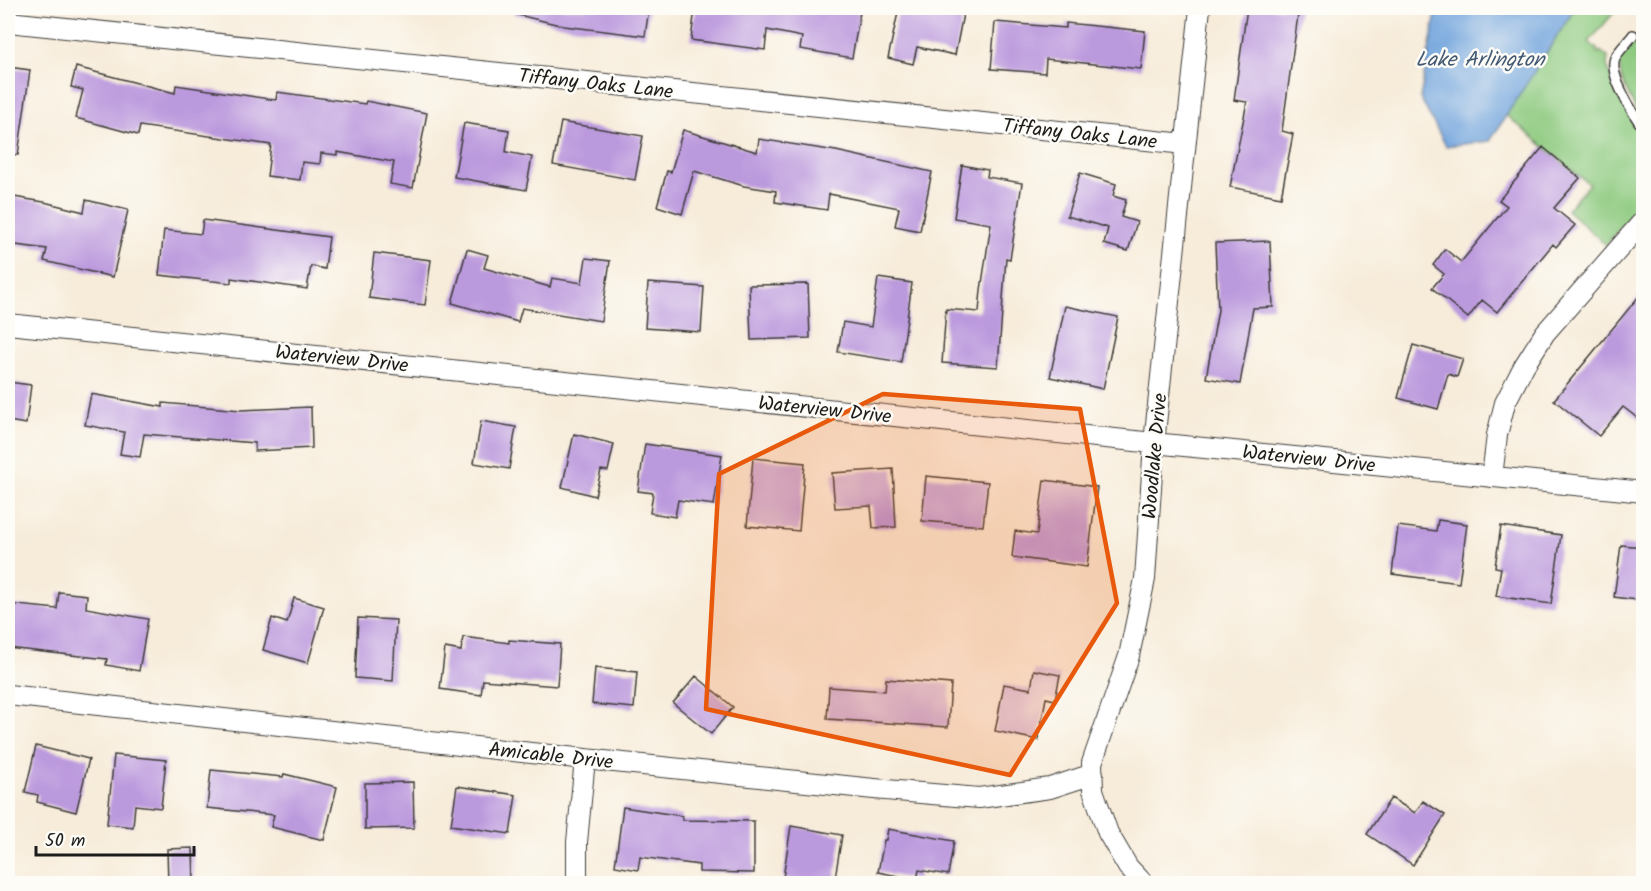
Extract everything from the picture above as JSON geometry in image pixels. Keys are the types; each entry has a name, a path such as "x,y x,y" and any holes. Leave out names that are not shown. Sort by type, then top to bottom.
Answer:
{"street":[{"name":"Woodlake Drive","path":"1144,884 1128,867 1108,833 1093,790 1092,763 1130,656 1145,579 1154,443 1200,8"},
{"name":"Tiffany Oaks Lane","path":"8,22 1185,144"},
{"path":"1492,477 1497,435 1505,403 1524,366 1545,333 1644,220"},
{"name":"Waterview Drive","path":"8,324 1644,492"},
{"name":"Amicable Drive","path":"8,695 585,759 979,798 1050,788 1093,774"},
{"path":"577,884 577,842 585,759"}],"lane":[{"path":"1633,35 1616,56 1614,66 1628,104 1644,129"}],"highlighted area":[{"path":"883,394 1080,409 1117,603 1010,775 706,709 719,474"}],"green space":[{"path":"1575,8 1624,8 1621,12 1617,9 1589,42 1598,53 1600,51 1608,57 1607,65 1612,82 1624,107 1643,137 1643,201 1606,245 1567,210 1589,184 1506,115"},
{"path":"1639,42 1643,45 1643,121 1627,93 1620,68 1624,54"}],"water":[{"name":"Lake Arlington","path":"1437,8 1575,8 1490,141 1446,146 1420,98"}],"building":[{"path":"515,8 649,8 645,36 564,26 514,14"},
{"path":"695,8 836,8 860,12 852,58 800,49 802,37 767,30 765,50 691,40"},
{"path":"899,8 935,8 963,14 955,55 917,47 913,64 888,58"},
{"path":"1247,8 1299,8 1282,131 1293,134 1281,197 1230,187 1247,102 1234,100"},
{"path":"995,22 1066,28 1066,23 1145,31 1141,69 1046,59 1045,73 991,69"},
{"path":"8,67 30,70 18,155 8,154"},
{"path":"76,67 175,93 176,85 276,100 277,92 365,104 366,101 427,113 413,188 390,184 394,162 337,152 337,155 321,153 320,164 302,162 300,180 267,176 271,145 140,126 138,135 76,118 83,90 71,87"},
{"path":"561,122 643,136 635,180 553,165"},
{"path":"464,123 509,130 506,152 532,157 526,190 454,177"},
{"path":"683,130 757,152 759,139 836,151 932,172 920,231 895,226 899,208 829,194 827,210 775,202 776,191 744,186 694,171 682,214 657,206 667,171 671,172"},
{"path":"1543,147 1580,178 1554,208 1575,225 1556,247 1553,244 1497,312 1482,300 1468,318 1432,288 1444,274 1433,265 1445,249 1461,262 1507,206 1499,200"},
{"path":"962,165 988,170 987,177 1022,183 1010,259 1006,258 998,367 942,363 946,309 979,312 991,224 954,218"},
{"path":"1080,173 1116,184 1113,196 1126,200 1121,217 1137,222 1128,251 1104,244 1108,228 1067,216"},
{"path":"8,196 84,212 86,200 128,210 113,277 44,261 47,249 8,244"},
{"path":"203,220 329,237 325,269 311,266 307,289 231,278 231,283 159,275 164,230 201,234"},
{"path":"1270,241 1273,307 1253,308 1240,384 1206,378 1218,310 1215,243"},
{"path":"467,249 488,255 484,268 550,287 552,278 582,283 586,258 610,261 601,321 522,308 518,322 452,303"},
{"path":"374,253 431,260 425,305 369,298"},
{"path":"878,278 912,283 901,362 838,352 843,322 871,327"},
{"path":"648,283 704,287 701,332 645,328"},
{"path":"808,284 810,338 751,340 749,285"},
{"path":"1644,290 1644,423 1623,407 1599,436 1554,400"},
{"path":"1065,306 1118,317 1103,389 1050,377"},
{"path":"1413,345 1463,359 1457,377 1448,374 1438,409 1398,398"},
{"path":"8,382 31,385 26,424 8,421"},
{"path":"91,394 163,407 163,403 241,410 311,407 312,448 255,451 255,443 144,434 140,457 120,454 124,432 85,425"},
{"path":"481,421 516,427 509,469 474,463"},
{"path":"574,434 614,444 608,471 601,470 595,496 562,487"},
{"path":"645,444 722,455 714,505 678,500 675,517 650,513 653,493 638,491"},
{"path":"753,458 805,463 799,531 747,526"},
{"path":"893,469 896,527 873,528 871,506 835,508 832,473"},
{"path":"926,476 988,482 983,526 922,521"},
{"path":"1044,480 1097,487 1087,567 1012,557 1015,531 1037,534"},
{"path":"1438,520 1467,524 1459,583 1392,574 1398,526 1436,531"},
{"path":"1501,526 1561,535 1551,604 1496,596 1501,568 1495,567"},
{"path":"1621,545 1644,547 1644,601 1614,597"},
{"path":"59,592 87,595 86,608 148,619 139,671 106,665 107,659 8,648 8,604 57,609"},
{"path":"294,598 324,607 308,663 263,650 272,618 287,623"},
{"path":"358,618 396,620 393,681 355,678"},
{"path":"463,637 509,643 509,640 560,644 557,686 483,680 481,695 440,689 445,648 461,651"},
{"path":"595,668 637,672 634,708 592,704"},
{"path":"1034,670 1060,675 1055,700 1046,698 1038,740 995,731 1004,684 1031,689"},
{"path":"696,676 733,707 711,734 673,703"},
{"path":"886,679 951,684 948,727 827,719 829,687 885,691"},
{"path":"36,746 89,759 76,812 37,802 38,795 25,792"},
{"path":"114,755 166,760 161,808 135,805 133,827 107,824"},
{"path":"211,770 283,777 284,774 337,787 324,840 271,827 274,815 207,808"},
{"path":"413,782 414,828 365,829 365,783"},
{"path":"457,786 516,795 510,834 451,825"},
{"path":"1391,798 1415,813 1423,801 1445,815 1413,865 1367,834"},
{"path":"623,807 682,816 682,820 754,821 754,873 699,872 699,865 640,857 638,870 615,866"},
{"path":"791,826 842,835 834,884 817,884 783,878"},
{"path":"888,829 954,841 948,875 919,870 917,880 878,872"},
{"path":"193,848 194,884 168,884 167,849"}]}
